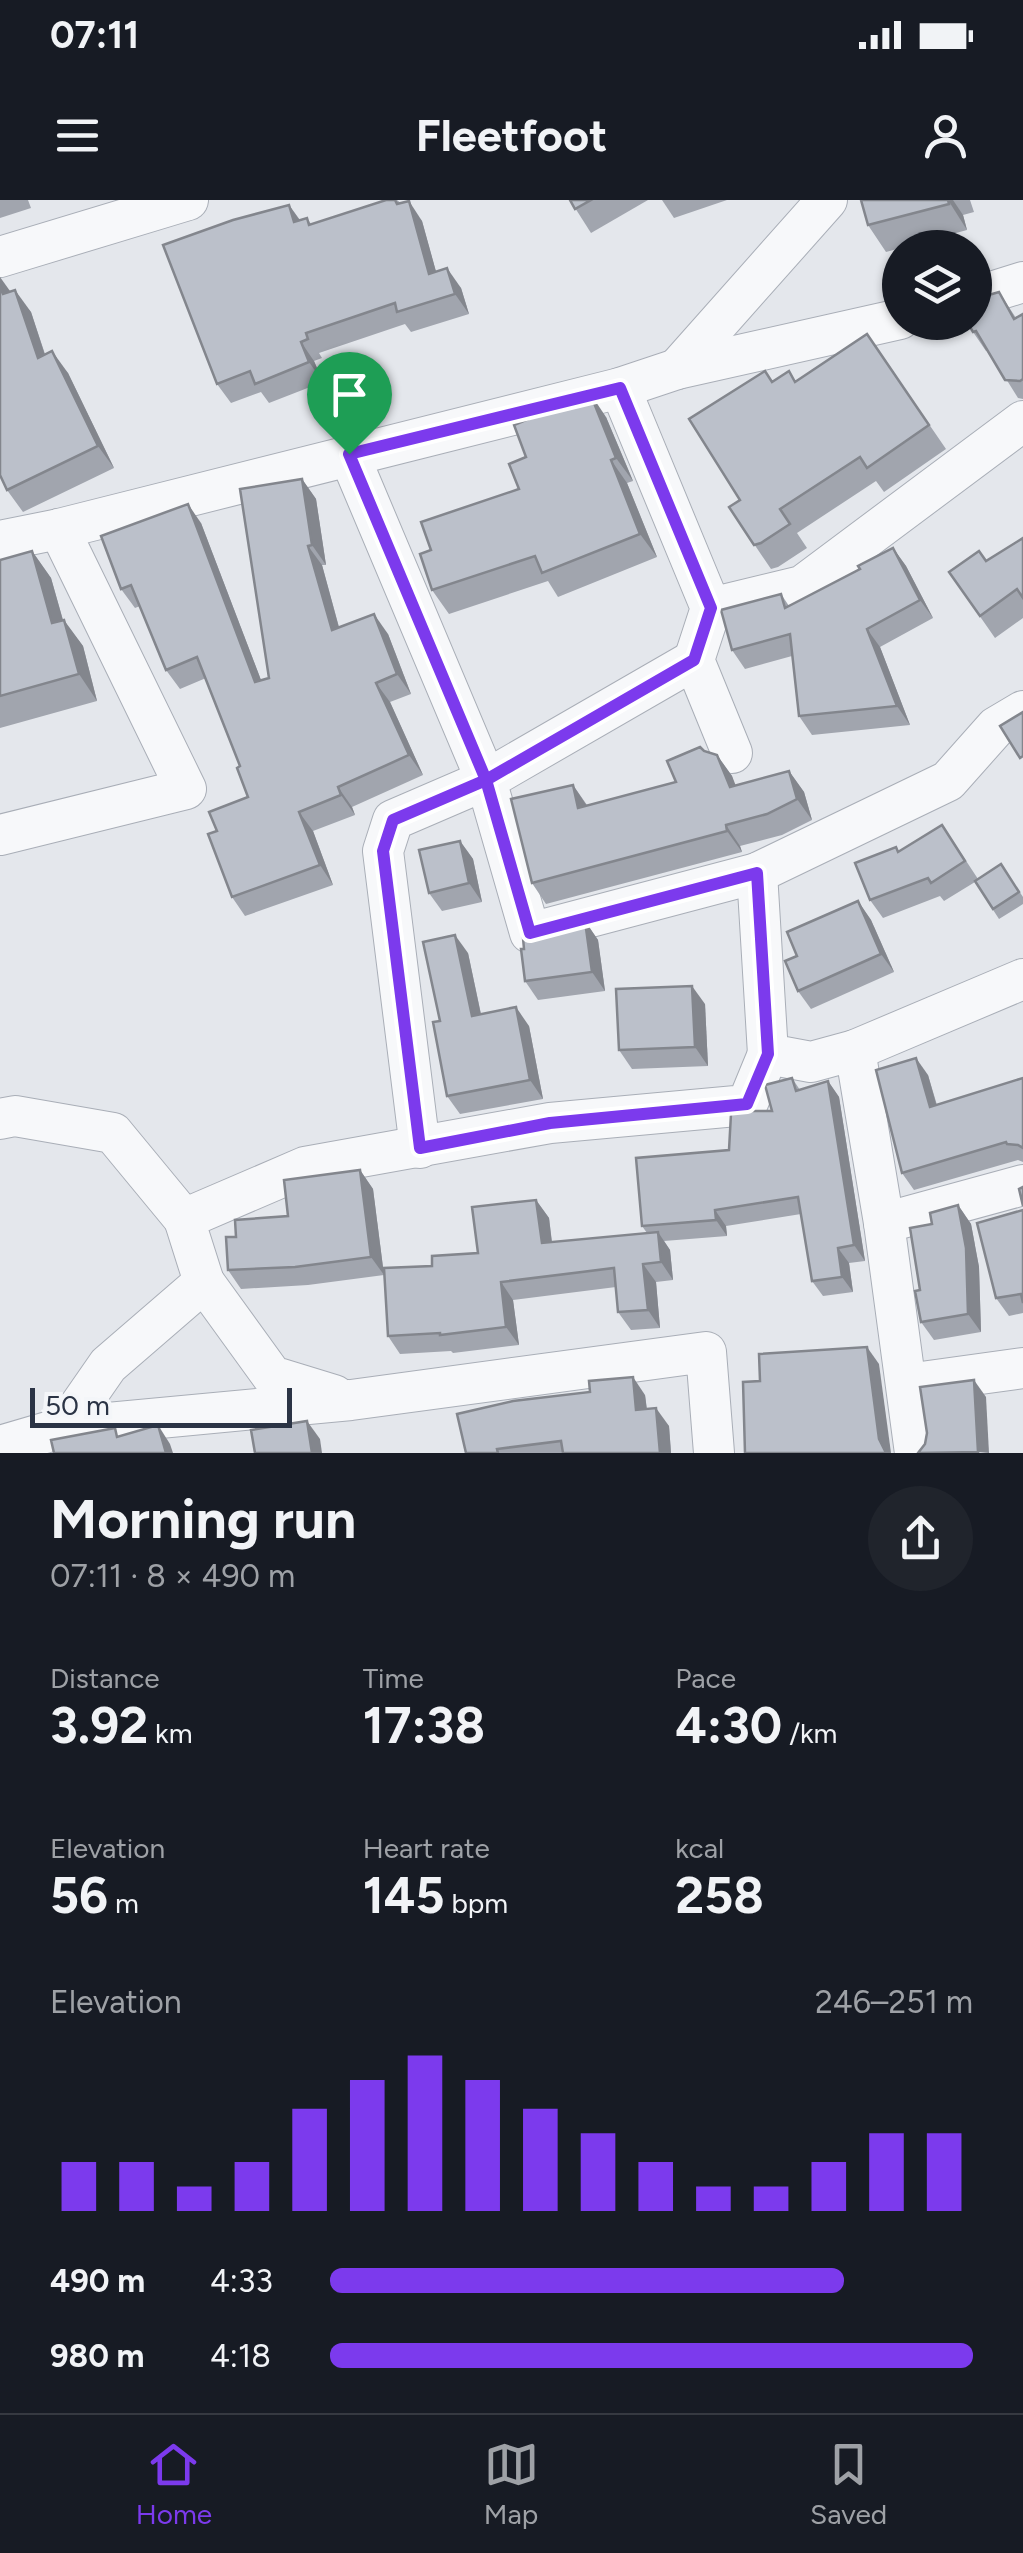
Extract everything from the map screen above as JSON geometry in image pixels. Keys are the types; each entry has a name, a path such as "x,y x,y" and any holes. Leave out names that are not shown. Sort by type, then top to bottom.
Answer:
{"street":[{"path":"0,257 82,214 188,200"},
{"path":"676,369 827,200"},
{"path":"992,292 1023,282"},
{"path":"0,539 58,529 620,388 676,369 882,323"},
{"path":"620,388 711,608 694,660 732,753"},
{"path":"711,608 802,586 1023,421"},
{"path":"349,454 486,780 530,933 757,873 948,781 996,726 1023,711"},
{"path":"0,834 186,790 58,529"},
{"path":"420,1148 383,851 393,820 486,780 694,660"},
{"path":"184,1219 305,1168 550,1123 747,1104 768,1054 757,873"},
{"path":"768,1054 811,1062 855,1050 1023,980"},
{"path":"855,1050 916,1453"},
{"path":"0,1119 15,1116 114,1133 184,1219 204,1282 272,1376 351,1400"},
{"path":"884,1223 1023,1185"},
{"path":"66,1427 108,1365 204,1282"},
{"path":"0,1446 66,1427 351,1400 706,1352 714,1453"},
{"path":"907,1384 1023,1368"}],"building":[{"path":"395,200 397,204 409,201 429,274 447,268 455,294 397,312 395,303 306,333 308,339 301,342 309,362 255,384 250,371 217,384 163,245 289,205 294,222 307,218 309,225"},
{"path":"570,200 591,200 575,209"},
{"path":"861,200 948,200 949,204 868,225"},
{"path":"0,285 3,294 15,290 38,358 52,351 98,446 7,490 0,475"},
{"path":"999,292 1014,319 1023,314 1020,381 1005,380 981,340 992,340 992,294"},
{"path":"867,334 929,425 867,468 860,457 780,509 790,524 754,545 729,507 740,500 689,419 765,371 772,382 789,371 795,382"},
{"path":"590,393 640,534 542,573 535,556 432,590 420,554 431,550 421,522 519,489 509,464 526,457 514,425"},
{"path":"302,479 312,545 308,546 332,630 374,614 397,674 376,683 409,755 338,787 341,795 299,812 320,865 232,897 208,834 217,831 209,812 248,797 237,768 240,766 197,657 166,670 131,585 121,589 101,536 188,504 255,682 269,678 240,489"},
{"path":"1023,538 1023,598 1017,589 980,616 949,572 979,551 986,561"},
{"path":"893,548 920,600 867,629 897,706 799,716 790,634 732,650 721,610 781,594 785,608"},
{"path":"32,551 52,623 64,620 79,674 0,696 0,560"},
{"path":"1023,712 1023,756 1020,758 1000,726"},
{"path":"700,747 717,755 730,787 789,771 797,799 767,814 726,825 727,831 532,883 511,799 573,785 578,808 676,782 667,761"},
{"path":"942,825 965,861 931,883 928,878 870,900 855,863 896,847 898,852"},
{"path":"460,841 469,883 429,893 419,850"},
{"path":"1001,864 1019,892 993,909 975,881"},
{"path":"858,901 881,954 798,991 785,961 797,956 787,932"},
{"path":"585,921 592,972 525,981 523,938"},
{"path":"455,935 472,1016 516,1007 530,1080 447,1096 433,1022 440,1021 423,942"},
{"path":"692,986 695,1047 619,1050 616,989"},
{"path":"916,1058 930,1107 1023,1078 1023,1148 1006,1142 902,1173 876,1070"},
{"path":"792,1078 796,1091 828,1081 854,1245 838,1248 842,1277 812,1281 798,1197 715,1210 716,1220 642,1226 636,1158 729,1150 731,1114 772,1111 765,1085"},
{"path":"360,1170 371,1257 295,1267 228,1270 226,1237 236,1237 235,1220 288,1216 284,1180"},
{"path":"536,1200 542,1243 658,1232 661,1262 643,1264 648,1310 618,1312 614,1268 501,1282 506,1327 388,1336 384,1268 432,1266 432,1256 478,1253 472,1207"},
{"path":"958,1205 966,1248 968,1314 921,1322 910,1228 932,1224 930,1213"},
{"path":"1023,1210 1023,1303 1021,1294 996,1298 977,1223"},
{"path":"867,1347 879,1439 888,1453 745,1453 743,1382 760,1381 759,1354"},
{"path":"633,1377 636,1410 656,1408 660,1453 563,1453 561,1441 497,1449 498,1453 466,1453 457,1414 513,1401 590,1392 589,1381"},
{"path":"974,1380 978,1452 918,1453 927,1433 920,1387"},
{"path":"307,1421 312,1453 255,1453 251,1430"},
{"path":"158,1425 166,1453 54,1453 51,1440 115,1428 117,1437"}],"route":[{"path":"349,454 486,780 393,820 383,851 420,1148 550,1123 747,1104 768,1054 757,873 530,933 486,780 694,660 711,608 620,388 349,454"}]}
